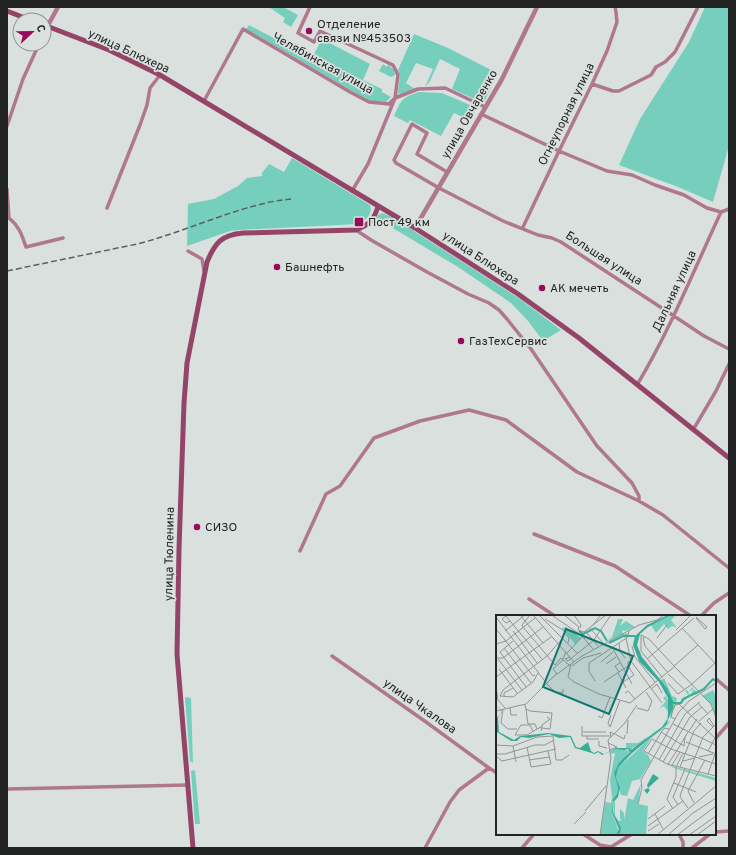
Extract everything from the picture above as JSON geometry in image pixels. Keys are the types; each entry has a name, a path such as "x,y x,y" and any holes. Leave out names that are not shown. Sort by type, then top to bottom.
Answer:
{"main road":[{"name":"улица Блюхера","path":"52,28 109,50 160,75 415,228 518,294 579,338 729,458"},
{"path":"356,230 367,226 371,222 376,214 378,206"},
{"name":"улица Тюленина","path":"193,848 177,654 179,542 184,402 187,363 207,262 214,247 222,239 230,235 243,233 356,230"}],"street":[{"path":"52,16 58,7"},
{"path":"310,7 298,33 314,42 320,31 393,65 398,75 395,98 368,164 352,191"},
{"name":"улица Овчаренко","path":"415,228 502,80 537,7"},
{"name":"Огнеупорная улица","path":"523,227 607,51 617,22 615,7"},
{"path":"592,84 613,91 619,91 651,75 656,67 665,62 675,52 698,7"},
{"name":"Челябинская улица","path":"204,101 243,29 369,102 389,104 395,98 418,89 445,88 485,107"},
{"path":"7,126 23,79 35,52"},
{"path":"107,208 140,125 147,105 150,88 160,75"},
{"path":"481,114 559,151 607,171 632,175 655,185 684,194 708,208 721,212 729,209"},
{"name":"Большая улица","path":"447,172 416,154 427,133 412,124 394,160 396,163 439,188 503,220 561,242 704,336 729,349"},
{"path":"7,189 9,218 20,230 26,247 63,238"},
{"name":"Дальняя улица","path":"638,385 674,316 721,212"},
{"path":"356,230 427,272 468,294 489,303 499,310 531,349 597,446 632,484 639,496 639,501"},
{"path":"188,251 202,259 205,274"},
{"path":"693,430 716,392 729,364"},
{"path":"300,551 326,494 340,486 374,438 420,421 469,410 506,420 577,472 639,501 662,515 729,568"},
{"path":"534,534 615,566 689,615"},
{"path":"702,615 714,603 729,593"},
{"path":"529,599 553,615"},
{"name":"улица Чкалова","path":"332,656 496,772"},
{"path":"716,679 729,690"},
{"path":"716,738 729,723"},
{"path":"425,848 450,802 459,790 489,768"},
{"path":"7,789 188,785"},
{"path":"716,832 729,831"},
{"path":"522,848 533,835"},
{"path":"585,835 600,845 611,848 630,835"},
{"path":"680,835 683,842 683,848"},
{"path":"692,848 709,835"}],"green space":[{"path":"269,7 283,7 298,15 291,27 283,22 285,18"},
{"path":"705,7 729,7 729,146 713,202 619,165 640,119 689,42"},
{"path":"249,25 287,45 295,43 314,54 322,39 370,64 363,80 382,89 382,92 391,97 386,102 369,101 246,29"},
{"path":"414,34 448,48 497,73 484,103 452,89 460,69 440,59 430,81 425,87 433,69 416,63 406,83 415,89 400,94 398,93 400,76 398,70"},
{"path":"383,64 387,67 388,64 394,70 395,75 391,77 379,71"},
{"path":"419,92 442,93 477,108 469,120 454,113 441,136 410,120 408,123 394,116 405,98"},
{"path":"292,158 370,205 370,214 359,224 230,231 187,246 188,204 214,199 238,186 247,178 262,176 262,173 269,164 284,172"},
{"path":"382,213 392,217 520,299 561,330 543,341 528,321 511,303 458,267 376,218"},
{"path":"185,697 191,698 193,763 190,761"},
{"path":"195,770 200,824 195,824 191,771"}],"railway":[{"path":"7,271 137,244 250,207 291,199"}],"place":[{"name":"Отделение связи №453503","path":"309,31"},
{"name":"Пост 49 км","path":"359,222"},
{"name":"Башнефть","path":"277,267"},
{"name":"АК мечеть","path":"542,288"},
{"name":"ГазТехСервис","path":"461,341"},
{"name":"СИЗО","path":"197,527"}]}
